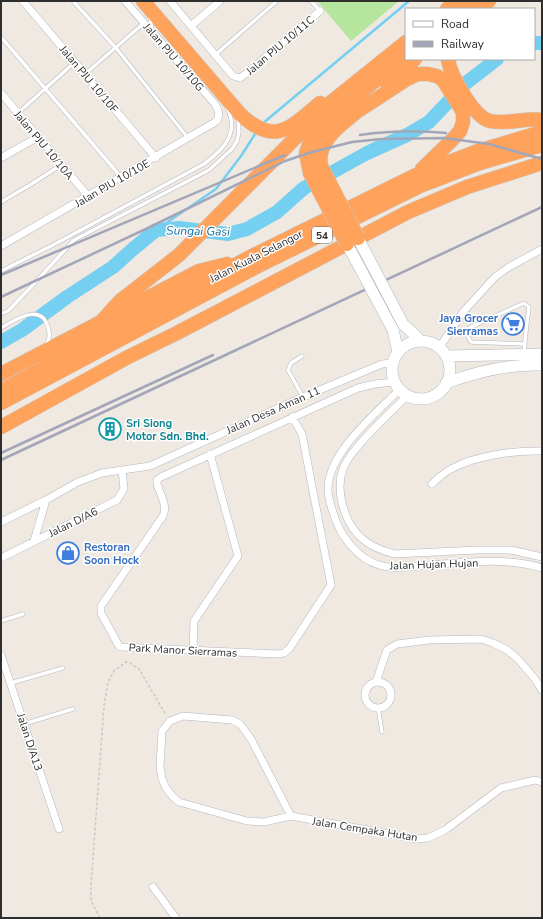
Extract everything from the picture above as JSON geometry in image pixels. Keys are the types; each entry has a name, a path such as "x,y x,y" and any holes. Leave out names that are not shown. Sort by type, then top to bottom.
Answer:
{"highway":[{"path":"448,8 457,1"},
{"path":"461,8 470,1"},
{"path":"478,8 489,1"},
{"path":"485,8 493,1"},
{"path":"144,6 226,102 253,125 264,131 280,131 292,126 350,78 377,65"},
{"path":"102,321 120,301 179,256 330,103 405,43"},
{"path":"353,241 306,153 312,137 326,122 405,56"},
{"path":"315,169 321,149 327,139 414,60"},
{"path":"448,60 447,77 468,110 487,120 501,123 542,120"},
{"path":"358,111 407,79 418,74 447,77"},
{"path":"416,175 454,139 460,131 468,110"},
{"name":"Jalan Kuala Selangor","path":"1,391 250,257 416,175 475,152 542,132"},
{"name":"Jalan Kuala Selangor","path":"1,403 256,267 420,186 480,163 542,145"},
{"path":"1,427 128,357 177,333 408,212 467,187 542,163"},
{"path":"1,374 199,271 250,257"}],"street":[{"name":"Jalan PJU 10/10F","path":"23,1 156,158"},
{"name":"Jalan PJU 10/10G","path":"125,1 210,98 219,111 219,116"},
{"path":"170,1 215,54"},
{"path":"191,26 220,1"},
{"name":"Jalan PJU 10/11C","path":"215,54 233,76 240,78 248,73 320,11"},
{"name":"Jalan PJU 10/10A","path":"1,93 88,196"},
{"name":"Jalan PJU 10/10E","path":"1,246 212,125 217,122 219,116"},
{"path":"1,158 38,138"},
{"path":"353,241 403,324 421,342"},
{"path":"353,241 393,330 398,352"},
{"path":"443,352 463,312 495,277 508,267 542,249"},
{"path":"421,342 431,343 443,352 449,365 449,374 446,384 441,391 434,396 425,399 415,399 400,389 392,373 392,363 398,352 404,346 421,342"},
{"path":"443,352 524,349 542,354"},
{"name":"Jalan Desa Aman 11","path":"1,522 46,500 78,482 102,473 150,466 303,396 382,364 392,363"},
{"path":"446,384 468,375 494,368 526,364 542,365"},
{"name":"Park Manor Sierramas","path":"292,417 302,434 330,585 329,589 289,649 284,653 278,654 121,647 117,643 100,610 101,606 165,512 165,507 156,484 161,477 210,454 292,417 358,388 375,384 400,389"},
{"name":"Jalan Hujan Hujan","path":"400,389 343,468 340,478 342,503 352,528 361,538 373,547 395,554 511,550 542,557"},
{"name":"Jalan Hujan Hujan","path":"400,389 345,447 334,464 328,488 331,507 336,522 346,539 356,551 369,561 380,565 403,567 479,561 528,564 542,568"},
{"path":"432,484 452,468 464,463 485,457 531,450 542,451"},
{"path":"193,651 194,621 238,556 210,454"},
{"name":"Jalan D/A6","path":"1,558 117,500 124,489 122,470"},
{"path":"34,541 46,500"},
{"path":"376,682 387,650 397,644 429,640 481,639 507,650 518,659 536,678 542,690"},
{"name":"Jalan D/A13","path":"1,655 59,829"},
{"path":"382,682 387,685 391,696 389,702 378,708 369,703 366,699 365,693 371,684 382,682"},
{"path":"170,721 183,716 232,720 240,724 251,739 291,816"},
{"name":"Jalan Cempaka Hutan","path":"170,721 162,731 160,767 162,779 166,788 173,797 180,802 247,821 264,822 291,816 417,839 428,838 445,830 501,788 535,780 542,782"},
{"path":"153,887 176,918"}],"lane":[{"path":"74,1 116,48 188,138"},
{"path":"215,54 277,1"},
{"path":"312,1 320,11"},
{"path":"144,6 150,16 183,55"},
{"path":"150,16 153,34"},
{"path":"85,74 144,23"},
{"path":"1,37 121,177"},
{"path":"18,113 75,62"},
{"path":"1,271 204,164 214,157 226,142 232,128 232,117 226,102"},
{"path":"1,314 8,311 74,240 208,170 221,160 232,149 239,132 238,117 226,102"},
{"path":"1,202 36,182 61,165"},
{"path":"524,303 529,307 524,349 471,342 467,333 469,328 524,303"},
{"path":"1,328 23,316 34,314 43,317 50,334 48,342 37,355"},
{"path":"302,356 291,363 288,370 303,396"},
{"path":"1,621 23,614"},
{"path":"11,683 63,668"},
{"path":"378,708 382,732"},
{"path":"24,724 73,709"}],"path":[{"path":"100,918 91,901 91,885 104,706 108,682 114,671 126,662 139,669 170,721"}],"green space":[{"path":"317,1 399,1 351,41"}],"waterway":[{"path":"262,124 409,1"},
{"name":"Sungai Gasi","path":"535,43 542,43"},
{"name":"Sungai Gasi","path":"1,342 22,330 67,297 113,267 156,230 179,228 228,234 247,229 277,212 304,188 367,153 407,135 429,122 466,83 496,60"},
{"path":"156,230 216,189 241,156 257,131"}],"railway":[{"path":"360,135 403,131 446,133"},
{"path":"1,297 150,227 285,161 312,152 352,142 381,139 444,138 489,144 542,159"},
{"path":"1,275 285,155"},
{"path":"1,460 542,207"},
{"path":"1,453 213,355"}],"place":[{"name":"Jaya Grocer Sierramas","path":"513,324"},
{"name":"Sri Siong Motor Sdn. Bhd.","path":"110,429"},
{"name":"Restoran Soon Hock","path":"68,553"}]}
